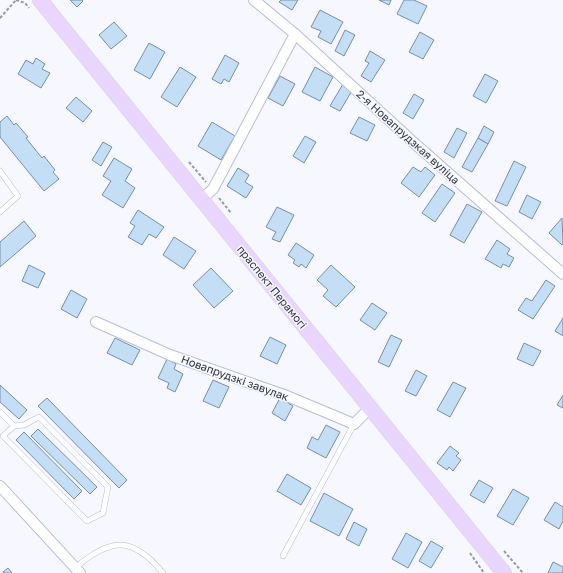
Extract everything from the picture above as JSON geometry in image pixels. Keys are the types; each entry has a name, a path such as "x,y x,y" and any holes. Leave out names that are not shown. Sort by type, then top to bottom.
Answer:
{"main road":[{"name":"праспект Перамогі","path":"40,0 504,573"}],"street":[{"name":"2-я Новапрудзкая вуліца","path":"254,0 295,34 413,142 563,274"},
{"path":"201,200 213,190 295,34"},
{"name":"Новапрудзкі завулак","path":"96,322 170,355 287,396 354,424"},
{"path":"354,424 370,408"},
{"path":"0,486 75,571"}],"lane":[{"path":"0,172 18,196 0,212"},
{"path":"0,412 14,426"},
{"path":"39,417 108,487 103,513 87,521 3,436 14,426 24,425 39,417"},
{"path":"283,556 354,424"},
{"path":"75,571 93,553 108,546 125,544 143,552 163,573"}],"path":[{"path":"0,18 16,0"}],"building":[{"path":"70,0 82,0 83,1 77,7"},
{"path":"281,0 298,0 292,10 279,2"},
{"path":"379,0 391,0 389,5"},
{"path":"404,0 414,0 427,6 418,24 397,14"},
{"path":"320,10 343,22 331,44 318,37 321,31 311,27"},
{"path":"114,22 127,36 111,49 99,35"},
{"path":"345,30 355,35 344,56 335,51"},
{"path":"420,32 434,40 423,59 409,52"},
{"path":"149,43 165,52 150,79 134,70"},
{"path":"370,51 385,60 371,82 361,76 369,63 365,61"},
{"path":"225,55 239,63 229,82 224,79 221,84 212,79"},
{"path":"36,58 45,64 42,69 50,73 41,88 18,74 26,60 33,64"},
{"path":"180,67 196,77 177,107 161,97"},
{"path":"315,67 333,77 320,101 302,92"},
{"path":"485,74 498,81 486,103 473,96"},
{"path":"280,76 295,84 283,106 268,98"},
{"path":"343,84 353,89 340,111 330,106"},
{"path":"414,94 424,100 413,119 403,113"},
{"path":"76,97 92,111 83,122 66,108"},
{"path":"7,116 14,125 16,123 28,137 26,138 42,158 44,156 55,170 53,172 59,179 44,191 0,137 0,122"},
{"path":"359,117 375,125 367,141 350,133"},
{"path":"212,122 235,136 221,160 198,146"},
{"path":"484,126 494,132 488,144 478,138"},
{"path":"457,128 467,133 454,158 444,152"},
{"path":"305,136 316,142 304,163 293,156"},
{"path":"478,138 488,144 472,172 462,167"},
{"path":"103,142 112,147 101,166 92,160"},
{"path":"114,158 132,169 125,181 135,188 123,208 102,195 111,181 103,176"},
{"path":"514,161 526,167 507,206 495,201"},
{"path":"413,167 421,172 425,167 435,175 419,197 401,183"},
{"path":"238,168 249,175 245,182 253,187 246,198 227,186"},
{"path":"442,184 455,193 435,222 422,213"},
{"path":"527,195 541,202 532,219 519,212"},
{"path":"467,204 482,212 464,243 450,235"},
{"path":"277,207 294,215 280,242 272,239 276,232 266,227"},
{"path":"138,210 164,227 156,238 149,234 142,245 128,237 135,226 130,223"},
{"path":"562,218 563,243 562,245 549,233"},
{"path":"24,221 36,236 0,267 0,242"},
{"path":"174,237 196,251 184,269 163,255"},
{"path":"497,240 510,249 507,254 514,258 509,267 503,264 501,268 485,259"},
{"path":"296,243 314,255 306,268 301,264 299,267 293,263 295,260 288,255"},
{"path":"29,265 45,273 38,288 22,281"},
{"path":"331,265 355,287 336,307 323,296 328,290 317,280"},
{"path":"211,268 233,291 214,308 193,285"},
{"path":"546,280 555,286 533,319 518,310 526,298 532,301"},
{"path":"71,290 87,299 77,318 61,309"},
{"path":"372,303 387,313 375,330 360,320"},
{"path":"563,318 563,336 555,331"},
{"path":"391,335 402,340 389,367 378,362"},
{"path":"270,337 286,345 277,364 260,356"},
{"path":"115,338 140,350 132,365 107,353"},
{"path":"524,343 541,351 533,366 517,359"},
{"path":"167,359 176,364 174,369 183,374 175,392 167,388 169,383 158,378"},
{"path":"416,370 427,376 416,396 405,391"},
{"path":"213,380 229,387 219,408 203,401"},
{"path":"453,382 466,388 450,417 437,410"},
{"path":"0,385 27,410 19,419 0,402"},
{"path":"563,395 563,408 557,405"},
{"path":"47,398 127,480 119,488 38,406"},
{"path":"280,398 293,406 285,421 272,413"},
{"path":"326,425 340,432 326,458 307,448 312,437 318,440"},
{"path":"38,429 97,487 90,494 31,436"},
{"path":"24,432 82,491 74,499 16,440"},
{"path":"450,446 459,453 456,456 461,460 453,471 449,467 447,470 437,463"},
{"path":"287,474 311,488 301,505 277,491"},
{"path":"479,480 493,488 484,503 470,495"},
{"path":"513,489 529,498 513,525 497,516"},
{"path":"324,493 353,509 339,536 310,521"},
{"path":"555,502 563,507 563,521 559,529 544,520"},
{"path":"354,522 367,529 359,546 346,539"},
{"path":"406,533 422,542 408,568 392,559"},
{"path":"431,541 443,548 431,568 419,561"},
{"path":"553,562 563,567 563,573 548,573"},
{"path":"8,568 12,573 3,572"}]}
